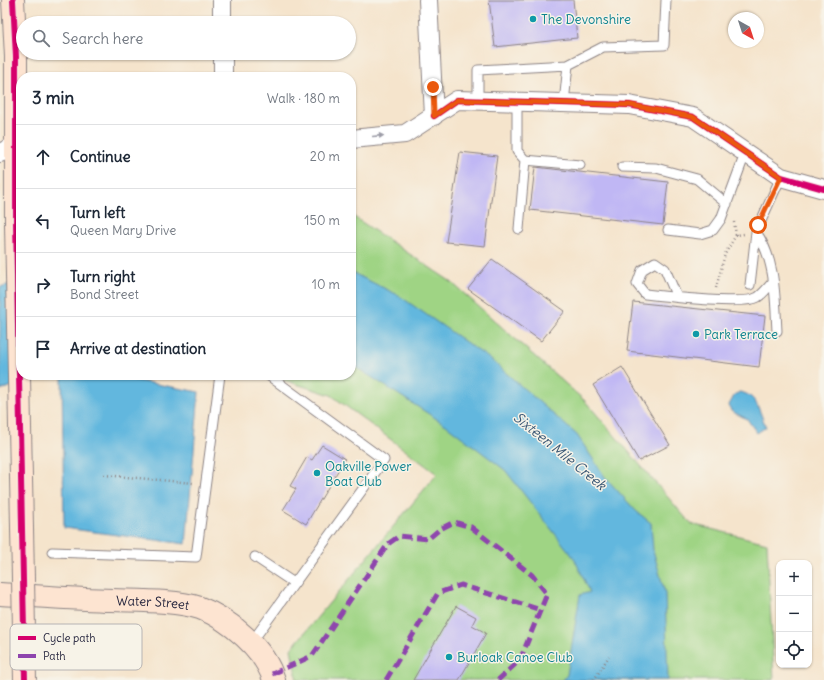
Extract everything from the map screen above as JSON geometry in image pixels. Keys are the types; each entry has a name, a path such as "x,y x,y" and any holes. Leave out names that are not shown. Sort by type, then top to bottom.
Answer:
{"street":[{"path":"13,0 16,57 12,148 16,224"},
{"path":"222,0 222,16"},
{"path":"428,0 434,116"},
{"path":"223,60 223,72"},
{"path":"356,139 404,134 457,100 630,105 693,117 745,154 781,177 824,189"},
{"path":"19,380 24,624"},
{"name":"Water Street","path":"0,594 75,599 163,602 200,608 232,624 251,643 272,674 274,680"},
{"path":"25,670 25,680"}],"lane":[{"path":"478,101 478,70 568,65 603,47 664,45 666,0"},
{"path":"564,103 568,65"},
{"path":"517,102 517,151 525,160 580,165"},
{"path":"668,230 700,234 713,230 721,220 745,154"},
{"path":"519,229 525,160"},
{"path":"622,167 656,168 696,179 727,204"},
{"path":"750,285 756,232 781,177"},
{"path":"756,232 769,256 773,282 777,331"},
{"path":"677,297 665,269 655,262 642,270 637,284 645,294 677,297 731,301 757,298 773,282"},
{"path":"52,552 196,557 219,380"},
{"path":"251,643 384,460 275,380"},
{"path":"255,557 294,584"}],"path":[{"path":"712,300 725,254 736,235 756,232"},
{"path":"104,475 196,484"},
{"path":"594,680 609,656"}],"green space":[{"path":"356,218 450,281 585,401 691,524 767,543 774,680 297,680 291,649 437,474 331,395 284,380 356,380"}],"water":[{"name":"Sixteen Mile Creek","path":"356,274 398,295 490,359 577,435 605,477 636,511 651,523 653,550 665,593 668,680 563,680 567,675 580,595 590,592 574,558 505,470 446,425 356,367"},
{"path":"16,282 16,380 32,380 0,390 0,287"},
{"path":"62,380 135,380 199,392 186,544 64,528"},
{"path":"739,392 750,396 757,404 766,427 757,433 747,419 731,411 729,405 734,396"}],"building":[{"name":"The Devonshire","path":"489,0 573,0 577,38 495,47"},
{"path":"460,152 497,156 485,246 446,242"},
{"path":"535,167 668,182 663,225 530,210"},
{"path":"492,259 565,311 541,341 468,289"},
{"name":"Park Terrace","path":"633,302 765,316 759,367 627,351"},
{"path":"622,367 670,445 639,461 593,385"},
{"name":"Oakville Power Boat Club","path":"322,445 345,459 306,524 283,510 296,489 290,486 307,457 312,460"},
{"name":"Burloak Canoe Club","path":"456,606 476,617 472,625 486,633 459,680 413,680"}],"marked path":[{"path":"272,674 312,656 388,544 399,536 428,539 440,529 454,522 471,527 532,575 547,594 520,660 498,680"},
{"path":"386,680 438,593 461,585 541,610"}],"cycle path":[{"path":"13,0 16,57"},
{"path":"16,60 16,72"},
{"path":"16,72 16,224"},
{"path":"434,116 457,100 629,105 693,117 781,177 824,189"},
{"path":"19,380 24,624"},
{"path":"25,670 25,680"}],"place":[{"name":"The Devonshire","path":"533,19"},
{"name":"Park Terrace","path":"696,334"},
{"name":"Oakville Power Boat Club","path":"317,473"},
{"name":"Burloak Canoe Club","path":"449,657"}],"route":[{"path":"433,87 434,116 457,100 630,105 693,117 745,154 781,177 758,225"}]}
